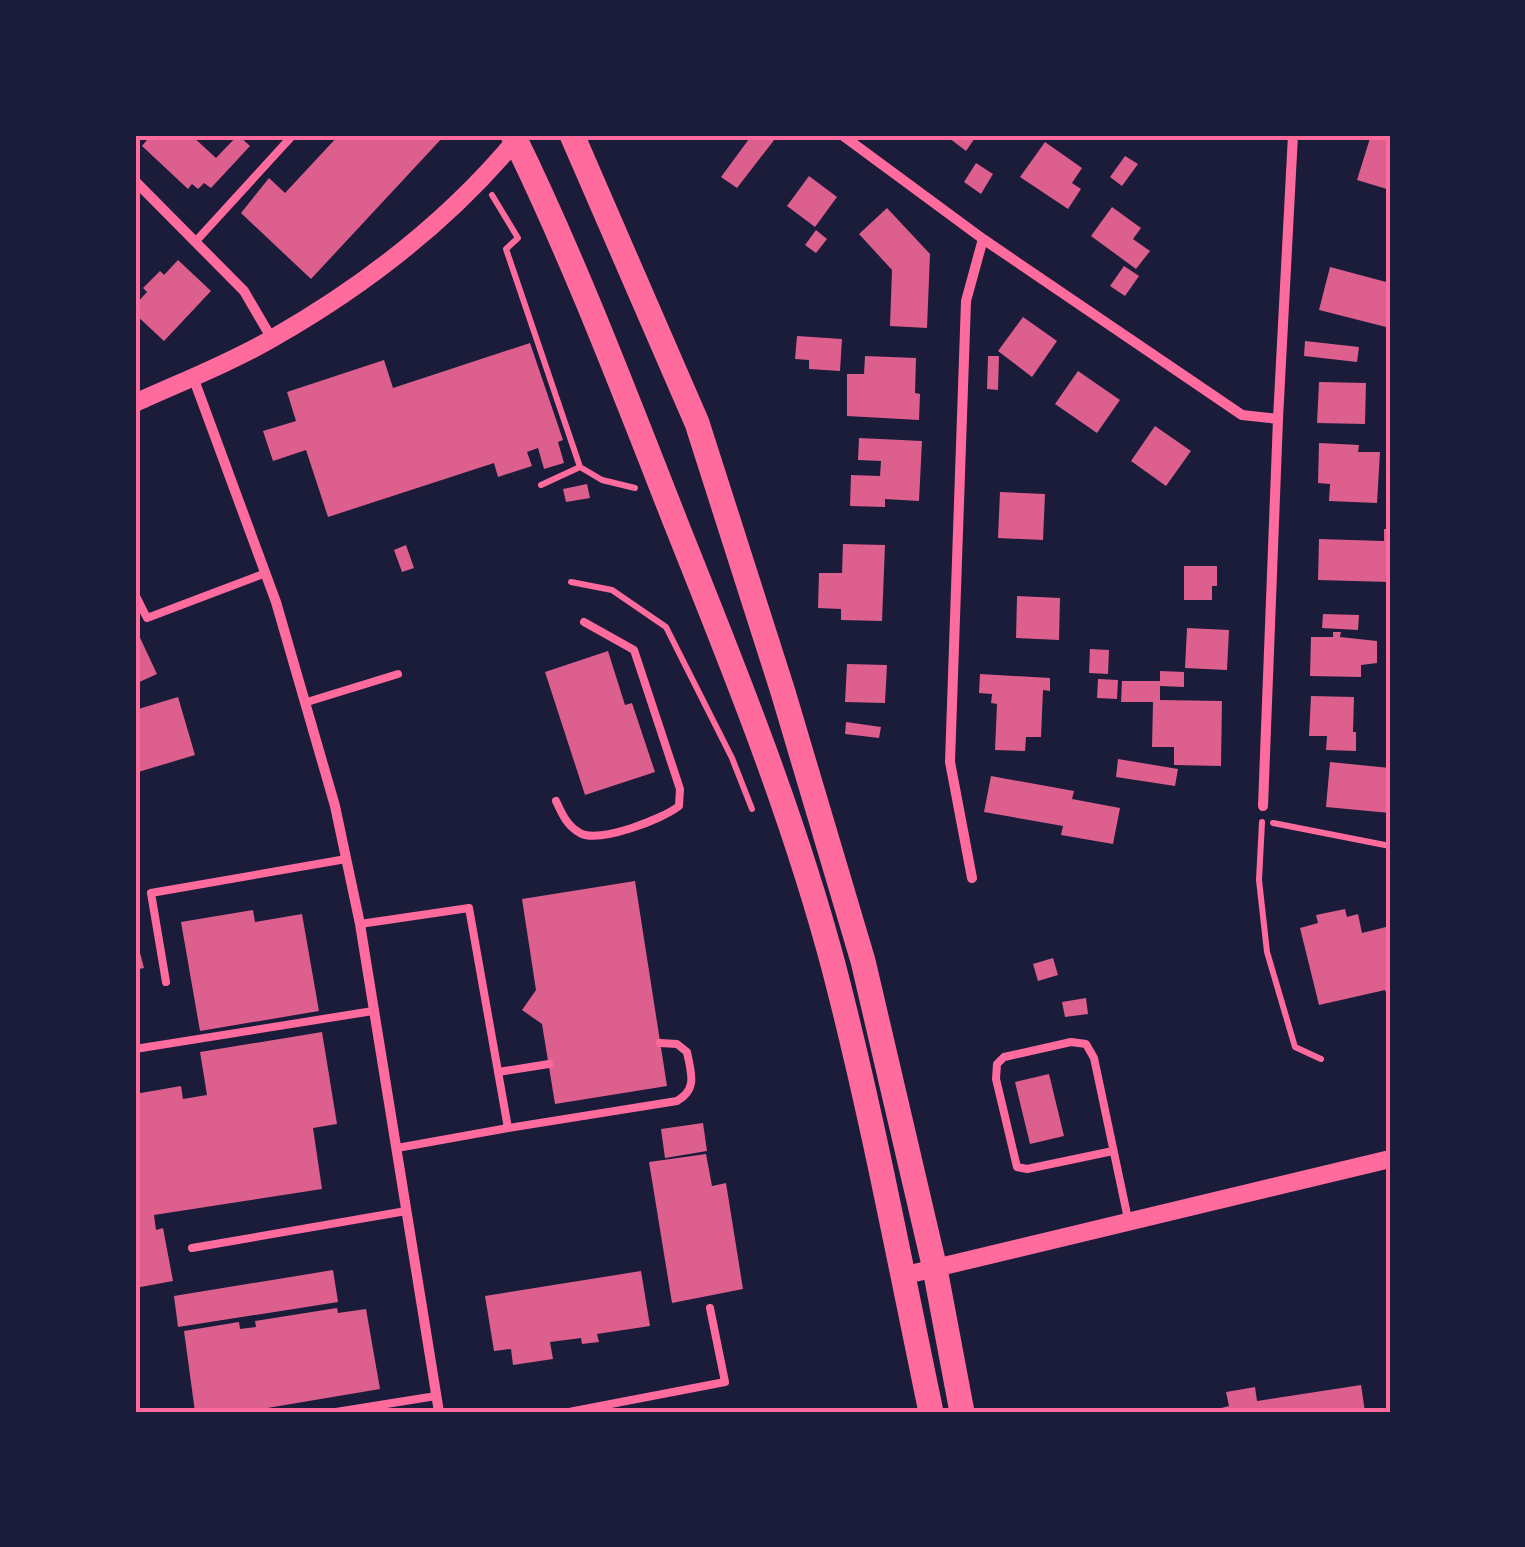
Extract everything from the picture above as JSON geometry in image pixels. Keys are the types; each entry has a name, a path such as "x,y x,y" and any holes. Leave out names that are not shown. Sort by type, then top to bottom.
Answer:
{"main road":[{"path":"572,135 697,423 863,960 934,1270 962,1412"},
{"path":"516,137 581,284 747,703 814,902 834,968 931,1412"}],"street":[{"path":"842,135 984,239 1242,415 1278,419"},
{"path":"1263,806 1293,135"},
{"path":"135,403 272,339 391,261 434,224 516,137"},
{"path":"135,181 244,290 272,339"},
{"path":"972,878 950,762 966,301 984,239"},
{"path":"192,376 266,573 307,702 346,859 360,924 439,1412"},
{"path":"902,1276 1390,1159"}],"lane":[{"path":"197,240 293,135"},
{"path":"135,594 148,618 266,573"},
{"path":"556,801 566,821 583,836 598,838 668,816 679,806 680,789 634,650 584,622"},
{"path":"307,702 398,674"},
{"path":"166,982 151,893 346,859"},
{"path":"360,924 468,908 508,1128"},
{"path":"135,1049 373,1012"},
{"path":"1113,1152 1026,1169 1018,1167 996,1079 997,1064 1004,1056 1071,1042 1086,1044 1094,1058 1128,1224"},
{"path":"397,1148 677,1100 688,1094 693,1083 687,1052 677,1044 660,1044"},
{"path":"498,1072 548,1064"},
{"path":"192,1248 406,1211"},
{"path":"570,1412 725,1382 710,1308"},
{"path":"336,1412 436,1396"}],"path":[{"path":"481,177 518,238 506,249 580,467 602,480 665,496"},
{"path":"542,485 580,467"},
{"path":"571,582 612,590 666,627 732,758 754,814"},
{"path":"1263,806 1259,880 1267,952 1295,1046 1322,1059"},
{"path":"1262,821 1390,846"}],"building":[{"path":"141,135 191,135 216,158 238,135 250,146 211,188 204,183 198,189 192,184 188,189 142,146 147,140"},
{"path":"339,135 445,135 311,279 241,213 269,178 285,193"},
{"path":"752,135 778,135 737,188 721,177"},
{"path":"945,135 977,135 966,151"},
{"path":"1371,135 1390,141 1390,190 1357,180"},
{"path":"1045,142 1082,168 1072,183 1081,189 1068,209 1020,177"},
{"path":"1125,156 1138,164 1122,186 1110,177"},
{"path":"976,163 993,174 981,194 964,182"},
{"path":"809,176 837,197 815,227 787,206"},
{"path":"1112,207 1141,228 1133,239 1150,251 1136,269 1091,236"},
{"path":"887,208 930,254 927,328 890,326 892,270 859,234"},
{"path":"816,230 827,239 816,253 805,245"},
{"path":"178,260 211,291 164,341 135,314 135,305 147,292 143,288"},
{"path":"1124,266 1139,276 1125,296 1110,286"},
{"path":"1330,267 1390,283 1390,328 1319,310"},
{"path":"1023,317 1057,341 1032,377 998,351"},
{"path":"797,336 842,339 840,371 809,369 809,360 795,359"},
{"path":"1305,341 1359,347 1357,362 1304,356"},
{"path":"530,343 563,440 558,442 564,463 544,469 538,448 527,452 532,466 498,477 494,463 328,517 306,450 273,461 263,431 296,421 287,392 384,360 393,388"},
{"path":"865,356 916,358 919,420 847,416 847,374 864,374"},
{"path":"988,356 999,356 998,390 987,389"},
{"path":"1078,371 1120,400 1097,433 1055,404"},
{"path":"1319,382 1366,383 1365,424 1317,423"},
{"path":"1155,426 1191,451 1166,486 1131,461"},
{"path":"859,438 922,441 919,501 885,499 885,507 850,506 851,475 880,476 881,461 858,460"},
{"path":"1319,443 1359,445 1358,452 1380,452 1377,503 1329,501 1330,484 1318,483"},
{"path":"587,484 590,498 566,502 563,489"},
{"path":"1000,492 1045,494 1043,540 998,538"},
{"path":"1384,529 1390,529 1389,582 1318,580 1319,539 1384,541"},
{"path":"843,544 885,545 882,621 841,620 841,609 818,608 819,573 842,573"},
{"path":"406,545 414,568 402,572 394,550"},
{"path":"1184,566 1217,566 1212,600 1184,600"},
{"path":"1017,596 1060,598 1059,640 1016,638"},
{"path":"1323,614 1359,615 1358,630 1322,628"},
{"path":"135,627 157,674 135,684"},
{"path":"1187,628 1229,630 1227,670 1185,668"},
{"path":"1333,632 1341,632 1340,637 1377,641 1377,663 1361,665 1361,677 1310,676 1311,637 1333,637"},
{"path":"1090,649 1109,650 1108,674 1089,673"},
{"path":"608,651 625,705 632,703 655,772 585,795 545,672"},
{"path":"847,664 887,665 885,703 845,702"},
{"path":"1160,671 1184,672 1184,687 1160,686 1160,700 1222,701 1221,766 1174,765 1174,747 1152,747 1153,702 1121,702 1122,681 1160,681"},
{"path":"980,674 1050,678 1050,691 1043,690 1041,737 1026,737 1025,751 995,750 997,704 991,703 992,694 979,693"},
{"path":"1098,679 1118,680 1117,699 1097,698"},
{"path":"1311,696 1354,697 1356,751 1326,750 1327,736 1309,736"},
{"path":"178,697 195,755 135,773 135,710"},
{"path":"846,722 881,727 879,738 845,734"},
{"path":"1118,759 1178,769 1175,786 1116,777"},
{"path":"1330,762 1390,768 1390,813 1326,807"},
{"path":"991,776 1074,791 1072,799 1120,808 1113,844 1061,835 1063,826 984,812"},
{"path":"635,881 667,1086 555,1104 542,1024 522,1010 536,990 522,899"},
{"path":"1345,909 1347,917 1358,914 1362,933 1390,926 1390,1004 1385,990 1319,1005 1300,928 1318,923 1316,915"},
{"path":"253,910 255,922 302,914 319,1011 200,1031 181,922"},
{"path":"135,934 144,968 135,970"},
{"path":"1053,958 1058,975 1038,981 1033,964"},
{"path":"1086,998 1088,1014 1065,1017 1062,1002"},
{"path":"322,1032 337,1124 313,1128 322,1189 154,1215 156,1230 163,1228 173,1281 135,1288 135,1233 139,1233 135,1218 135,1094 181,1086 183,1099 207,1095 200,1052"},
{"path":"1049,1074 1064,1136 1030,1144 1015,1082"},
{"path":"703,1123 707,1151 665,1158 661,1129"},
{"path":"706,1154 712,1186 726,1183 743,1289 672,1303 649,1162"},
{"path":"333,1270 338,1302 178,1327 174,1296"},
{"path":"641,1271 650,1326 597,1334 599,1342 582,1344 581,1338 550,1342 553,1359 513,1365 511,1349 494,1351 485,1296"},
{"path":"337,1308 338,1313 366,1309 380,1389 243,1412 195,1412 184,1331 239,1322 240,1329 256,1327 255,1321"},
{"path":"1361,1385 1365,1412 1206,1412 1229,1406 1226,1392 1255,1387 1257,1401"}]}
